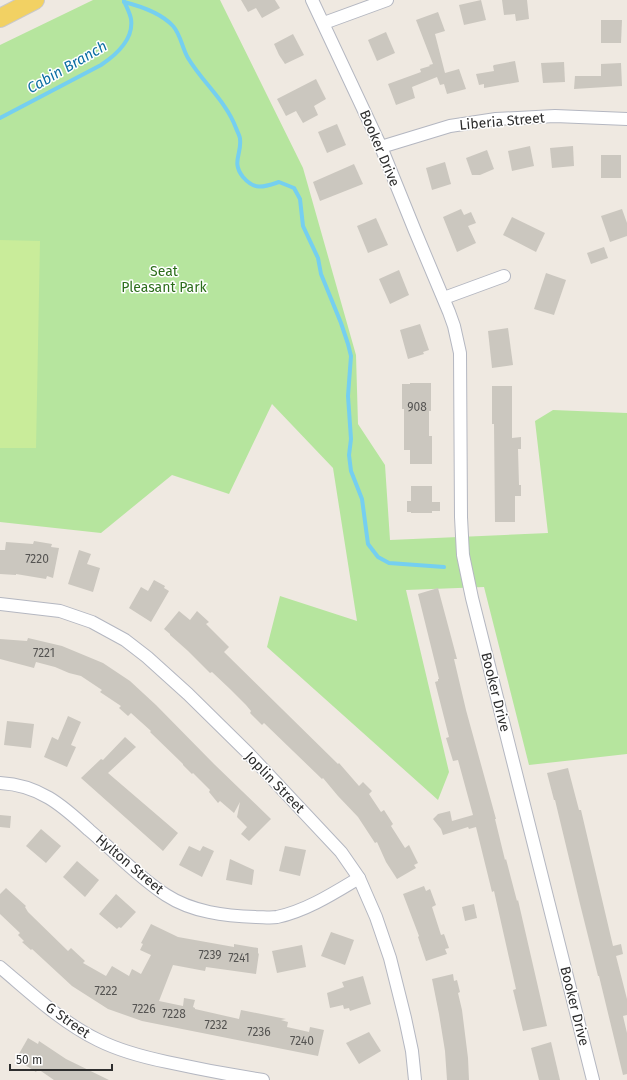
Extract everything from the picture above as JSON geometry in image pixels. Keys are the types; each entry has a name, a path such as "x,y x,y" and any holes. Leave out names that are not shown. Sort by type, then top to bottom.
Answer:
{"main road":[{"path":"0,18 35,0"}],"street":[{"name":"Booker Drive","path":"312,0 381,147 444,298 454,326 460,353 461,517 464,560 593,1080"},
{"path":"324,23 387,0"},
{"name":"Liberia Street","path":"381,147 450,126 496,119 555,116 627,119"},
{"path":"444,298 504,276"},
{"name":"Joplin Street","path":"0,604 60,611 107,629 125,640 147,657 188,694 253,758 341,852 359,878 376,917 391,964 405,1018 412,1051 415,1080"},
{"name":"Hylton Street","path":"0,783 28,788 60,804 164,894 198,909 242,917 278,917 292,913 322,900 359,878"},
{"name":"G Street","path":"0,967 74,1027 116,1048 140,1056 183,1066 264,1080"}],"green space":[{"name":"Seat Pleasant Park","path":"93,0 220,0 303,168 356,355 358,424 385,465 390,540 548,533 535,421 553,410 627,413 627,754 529,765 484,587 406,590 449,772 438,800 267,647 280,596 357,621 333,468 272,404 229,494 172,475 101,533 0,522 0,45"},
{"path":"0,240 40,241 36,448 0,448"}],"building":[{"path":"241,0 275,0 280,8 262,18 256,8 248,12"},
{"path":"481,0 486,20 464,25 459,5"},
{"path":"502,0 527,0 529,19 516,21 515,14 504,15"},
{"path":"438,12 445,31 435,34 445,73 459,69 466,89 447,94 444,84 440,85 437,77 412,87 415,98 396,105 388,84 421,72 420,69 433,64 416,20"},
{"path":"601,20 622,20 621,43 601,43"},
{"path":"386,32 395,53 377,61 368,40"},
{"path":"293,34 304,55 285,64 274,44"},
{"path":"515,61 519,82 484,88 484,84 479,85 476,74 494,71 494,65"},
{"path":"564,62 565,82 543,83 541,63"},
{"path":"621,63 622,86 574,89 575,76 601,76 601,64"},
{"path":"316,79 326,99 314,106 318,115 303,123 296,111 286,116 277,99"},
{"path":"337,124 346,145 327,153 318,132"},
{"path":"530,146 534,166 512,171 508,151"},
{"path":"573,146 574,166 552,168 550,148"},
{"path":"487,150 494,169 480,175 472,175 466,158"},
{"path":"601,155 621,155 621,178 601,178"},
{"path":"445,162 451,184 432,190 426,168"},
{"path":"354,164 363,184 320,201 313,182"},
{"path":"461,209 464,215 471,212 476,223 468,226 476,243 457,252 443,217"},
{"path":"622,209 627,223 627,236 610,242 601,216"},
{"path":"512,217 545,233 536,252 503,235"},
{"path":"376,218 388,245 368,253 357,226"},
{"path":"604,247 608,258 591,264 587,253"},
{"path":"399,270 409,295 390,304 379,279"},
{"path":"546,273 566,280 554,315 534,309"},
{"path":"420,324 429,350 423,352 424,354 408,359 400,330"},
{"path":"508,328 513,365 492,368 488,331"},
{"path":"431,383 429,436 432,436 432,464 410,464 410,450 404,450 404,409 402,409 402,384"},
{"path":"492,386 512,386 512,438 521,437 521,449 518,449 519,485 521,485 521,496 515,496 515,522 495,522"},
{"path":"411,486 432,486 432,502 440,502 440,511 432,511 432,513 407,512 407,501 411,501"},
{"path":"34,541 52,544 51,547 59,548 53,578 47,576 46,579 16,574 0,574 0,550 5,550 6,542 33,544"},
{"path":"79,550 91,554 87,564 100,568 93,592 68,584"},
{"path":"154,580 165,586 164,588 169,591 151,622 129,608 141,587 148,591"},
{"path":"438,588 457,659 454,659 466,710 496,819 505,860 506,859 517,901 518,900 547,1026 523,1031 513,990 516,989 494,891 492,892 476,827 469,829 468,827 443,835 441,829 433,819 438,814 450,811 452,821 473,815 458,760 453,761 446,738 449,737 435,682 439,679 418,594"},
{"path":"179,611 190,620 197,611 209,622 206,624 229,647 224,652 338,764 339,763 359,786 363,782 372,791 369,794 381,812 384,810 393,824 391,826 405,848 409,845 418,863 414,865 416,868 397,879 386,862 377,842 375,843 358,817 323,778 322,779 264,723 262,725 250,713 251,711 246,705 230,689 212,672 210,673 164,629"},
{"path":"28,638 62,646 103,663 130,681 271,819 249,841 241,834 247,827 237,817 240,802 234,813 220,801 218,803 209,792 210,790 150,732 151,731 131,713 128,716 119,708 121,706 100,692 102,690 81,676 55,667 36,662 34,668 0,659 0,639 27,641"},
{"path":"68,716 81,722 71,745 76,747 67,767 44,757 52,737 58,740"},
{"path":"7,721 34,724 31,748 4,745"},
{"path":"125,737 136,747 108,773 178,833 163,851 81,778 101,759 103,760"},
{"path":"568,768 579,810 581,810 613,946 621,944 623,954 616,956 627,999 627,1015 623,1016 627,1033 627,1074 623,1075 547,773"},
{"path":"0,815 11,816 10,828 0,827"},
{"path":"41,829 61,846 46,863 26,846"},
{"path":"189,846 200,851 203,846 214,851 202,877 179,865"},
{"path":"285,846 306,850 300,876 279,871"},
{"path":"230,859 254,870 252,885 226,880"},
{"path":"77,861 99,880 85,897 63,877"},
{"path":"424,886 426,891 430,889 436,905 432,907 441,935 444,934 449,948 445,949 447,954 426,961 418,937 419,936 403,894"},
{"path":"6,888 26,906 25,907 28,912 68,951 71,948 85,961 83,963 106,976 112,966 129,976 132,969 141,974 151,955 140,950 143,944 141,943 151,924 178,937 234,947 234,944 258,948 258,954 259,953 256,974 206,967 205,971 173,965 159,1001 183,1006 184,998 195,1000 193,1007 195,1009 239,1019 241,1010 286,1019 281,1020 288,1022 287,1027 309,1032 310,1027 324,1030 318,1056 142,1021 108,1009 72,986 32,949 31,950 22,942 24,941 18,935 20,933 0,914 0,894"},
{"path":"116,894 136,912 121,928 119,927 117,929 99,914"},
{"path":"474,904 477,918 465,921 462,907"},
{"path":"331,932 354,940 345,965 321,956"},
{"path":"302,945 306,967 277,973 272,951"},
{"path":"453,974 454,981 457,980 460,992 458,993 462,1010 469,1080 447,1080 445,1051 432,979"},
{"path":"363,976 371,1004 350,1011 349,1008 344,1009 343,1005 330,1008 327,993 344,987 342,982"},
{"path":"369,1032 381,1051 359,1064 346,1043"},
{"path":"28,1038 38,1044 39,1041 66,1059 109,1080 54,1080 38,1069 36,1072 16,1059"},
{"path":"551,1042 560,1080 539,1080 531,1048"}],"waterway":[{"name":"Cabin Branch","path":"0,118 101,65 118,51 127,40 131,26 131,19 124,1"},
{"path":"124,2 143,8 163,17 176,30 188,58 232,118 240,138 237,162 243,177 252,184 260,187 279,182 294,188 300,199 303,226 318,258 321,274 341,323 351,356 348,396 351,439 349,455 351,471 362,499 368,544 378,557 389,563 444,567"}]}
